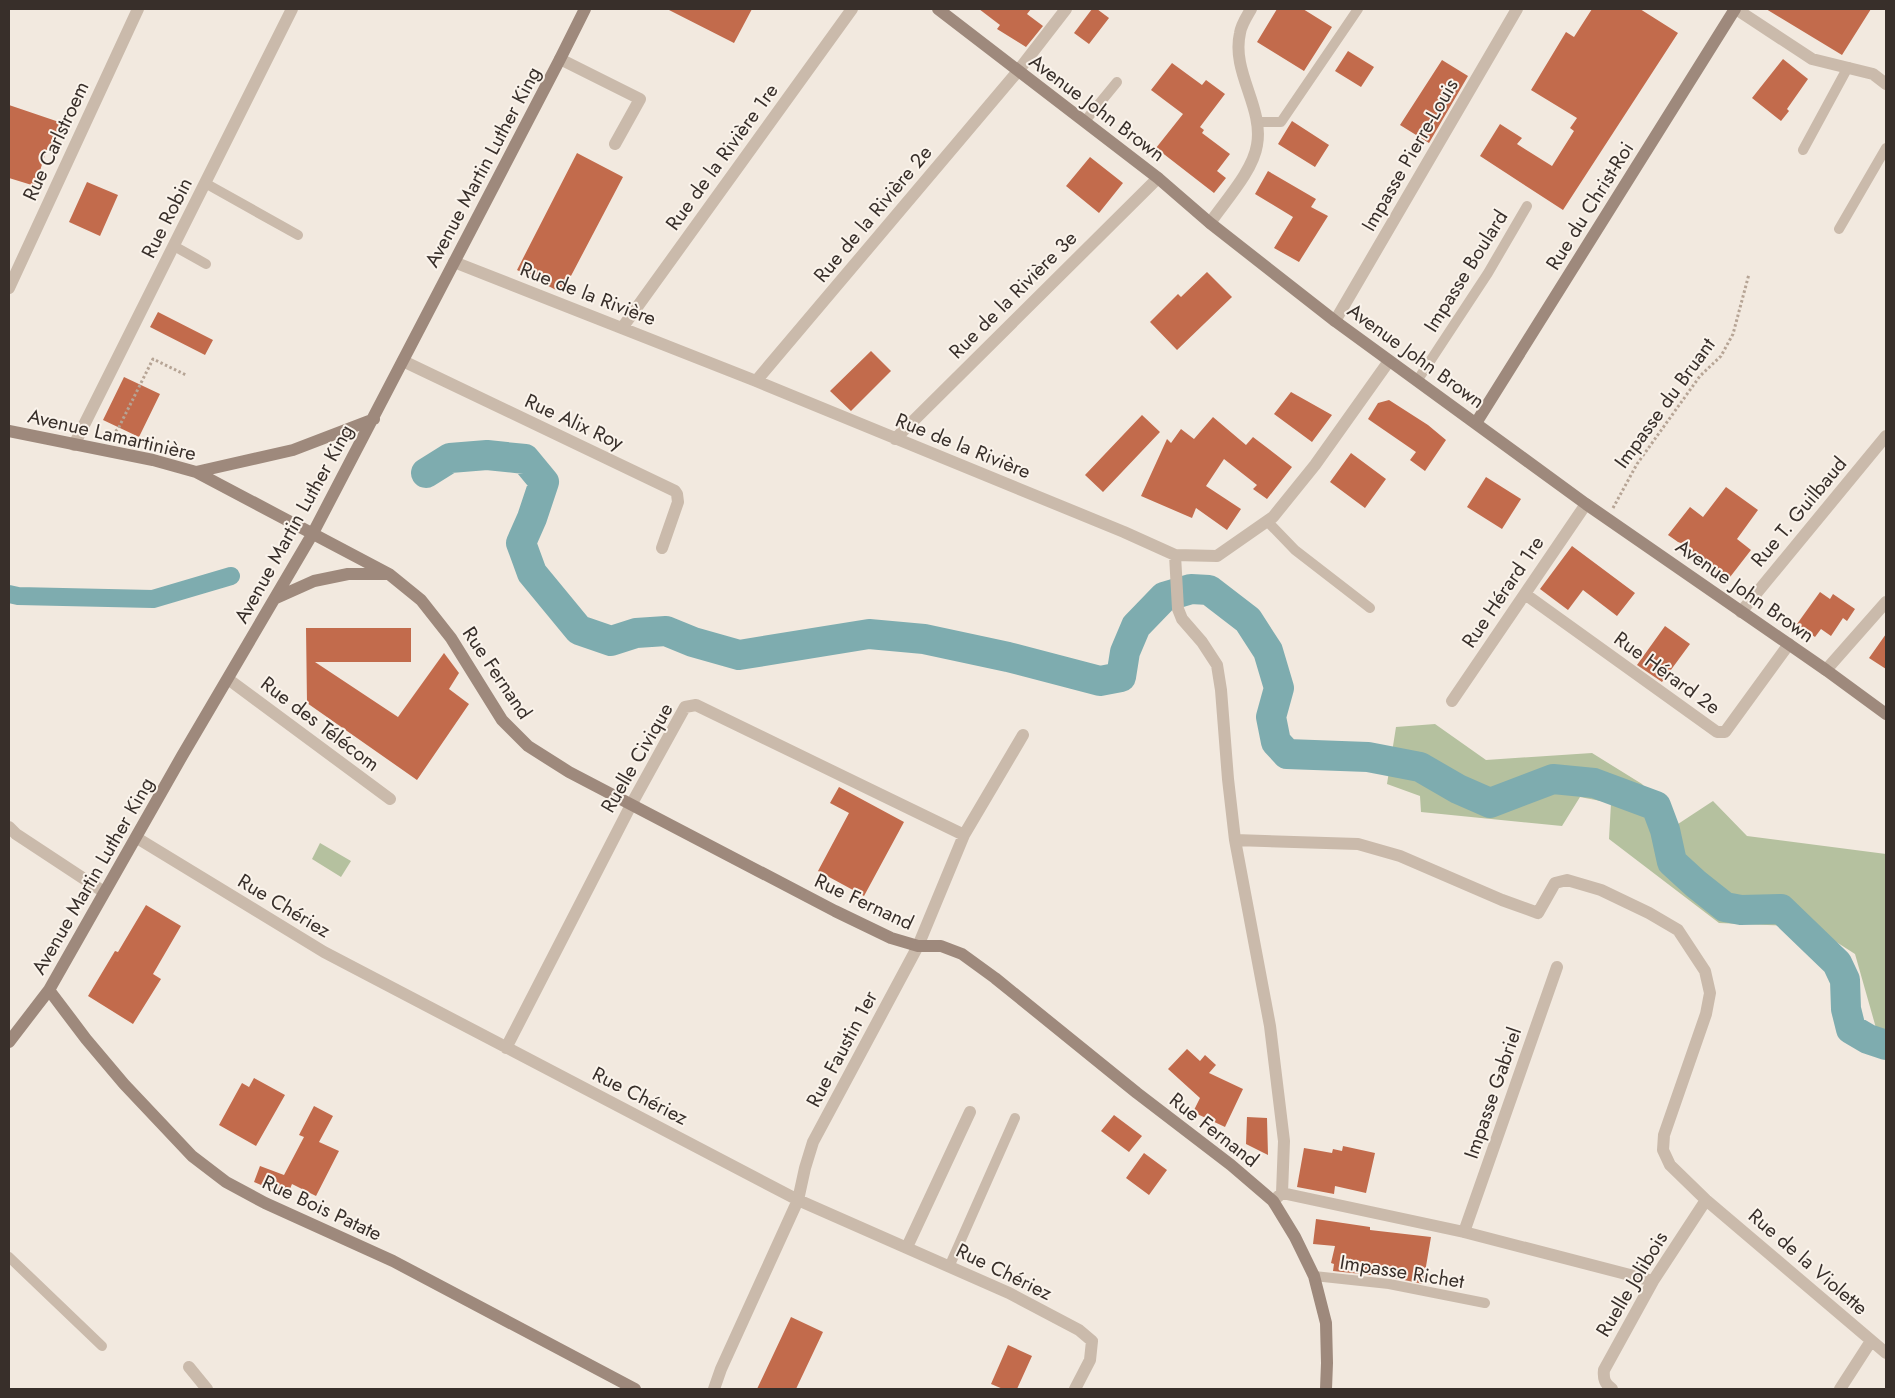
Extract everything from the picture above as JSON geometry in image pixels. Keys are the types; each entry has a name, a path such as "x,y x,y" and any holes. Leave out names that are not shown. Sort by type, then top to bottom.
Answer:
{"street":[{"name":"Rue Carlstroem","path":"9,288 138,9"},
{"name":"Rue Robin","path":"74,444 292,9"},
{"name":"Avenue Martin Luther King","path":"9,1042 50,990 182,756 313,533 374,419 585,9"},
{"name":"Rue de la Rivière 1re","path":"622,328 852,9"},
{"name":"Avenue John Brown","path":"938,9 1158,178 1210,223 1335,321 1607,519 1826,670 1886,714"},
{"name":"Rue de la Rivière 2e","path":"756,381 1018,72 1066,9"},
{"path":"1210,223 1249,168 1257,146 1258,122 1241,68 1239,50 1240,33 1251,9"},
{"name":"Impasse Pierre-Louis","path":"1335,321 1517,9"},
{"path":"1736,9 1812,59 1873,74 1886,84"},
{"name":"Rue du Christ-Roi","path":"1476,423 1736,9"},
{"path":"560,59 640,99 615,144"},
{"name":"Rue de la Rivière 3e","path":"895,439 1158,178"},
{"name":"Rue de la Rivière","path":"454,262 756,381 1175,554 1217,556 1272,517 1315,465 1389,361"},
{"name":"Rue Alix Roy","path":"403,361 675,491 678,502 662,548"},
{"path":"196,472 293,450 374,419"},
{"name":"Avenue Lamartinière","path":"9,431 153,460 196,472 313,533"},
{"name":"Rue T. Guilbaud","path":"1741,612 1886,436"},
{"name":"Rue Hérard 1re","path":"1452,701 1586,504"},
{"name":"Rue Fernand","path":"313,533 389,574 421,600 451,638 502,720 528,746 569,772 834,911 891,938 918,946 941,946 962,954 995,978 1137,1093 1231,1165 1278,1197 1314,1276 1326,1322 1328,1363 1326,1389"},
{"path":"1175,554 1178,609 1182,619 1202,642 1216,665 1222,690 1228,778 1236,840 1270,1033 1284,1141 1278,1197 1464,1232 1653,1281"},
{"path":"276,598 314,582 348,574 389,574"},
{"name":"Rue Hérard 2e","path":"1525,594 1717,732 1725,732 1788,644"},
{"path":"1826,670 1886,602"},
{"name":"Rue des Télécom","path":"228,679 390,799"},
{"name":"Ruelle Civique","path":"506,1048 631,804 685,707 696,705 964,835"},
{"name":"Rue Faustin 1er","path":"714,1389 721,1369 798,1200 813,1142 918,946 964,835 1023,735"},
{"path":"9,827 16,834 104,892"},
{"name":"Rue Chériez","path":"136,838 324,952 506,1048 798,1200 1009,1293 1079,1330 1092,1341 1090,1360 1075,1389"},
{"name":"Rue de la Violette","path":"1236,840 1358,844 1400,856 1502,900 1538,913 1555,884 1567,880 1602,890 1649,913 1678,930 1693,950 1705,971 1710,993 1706,1014 1664,1135 1664,1150 1670,1165 1706,1200 1886,1353"},
{"name":"Impasse Gabriel","path":"1464,1232 1556,966"},
{"name":"Rue Bois Patate","path":"50,990 86,1039 124,1084 192,1156 226,1182 265,1203 392,1261 635,1389"},
{"path":"907,1247 970,1112"},
{"name":"Ruelle Jolibois","path":"1612,1389 1606,1385 1603,1376 1604,1370 1653,1281 1706,1200"},
{"path":"1840,1389 1871,1341"},
{"path":"189,1367 207,1389"}],"lane":[{"path":"1258,122 1280,122 1358,9"},
{"path":"1803,150 1848,67"},
{"path":"1085,121 1117,82"},
{"path":"1839,229 1886,148"},
{"path":"205,183 298,235"},
{"name":"Impasse Boulard","path":"1417,381 1488,273 1528,206"},
{"path":"174,246 206,264"},
{"path":"1267,521 1294,550 1370,608"},
{"path":"949,1267 1015,1118"},
{"path":"9,1257 102,1346"},
{"name":"Impasse Richet","path":"1314,1276 1389,1284 1485,1303"}],"path":[{"name":"Impasse du Bruant","path":"1607,519 1637,464 1700,376 1721,356 1733,334 1749,274"},
{"path":"101,449 110,434 118,430 153,359 186,375"}],"green space":[{"path":"1435,724 1486,760 1592,753 1642,784 1678,824 1713,801 1747,836 1886,854 1886,1033 1876,1028 1855,954 1813,927 1719,923 1609,839 1611,803 1580,797 1562,826 1421,812 1420,796 1387,784 1396,727"},
{"path":"320,843 351,861 341,877 312,859"}],"building":[{"path":"667,9 752,9 734,43"},
{"path":"979,9 1031,9 1027,14 1043,26 1026,47 997,29 1000,25"},
{"path":"1092,9 1097,9 1109,18 1089,44 1074,33"},
{"path":"1277,9 1303,9 1332,27 1304,71 1257,42"},
{"path":"1592,9 1640,9 1678,33 1563,210 1480,156 1500,124 1522,138 1517,144 1552,166 1574,131 1570,128 1577,118 1531,90 1566,32 1574,37"},
{"path":"1766,9 1871,9 1842,55"},
{"path":"1348,51 1374,67 1361,87 1335,71"},
{"path":"1783,59 1808,79 1781,121 1752,98"},
{"path":"1442,60 1468,76 1429,143 1400,125"},
{"path":"1172,63 1202,85 1206,80 1225,94 1200,127 1204,130 1202,133 1230,154 1217,171 1226,178 1214,193 1156,148 1183,114 1151,90"},
{"path":"9,105 62,123 53,148 48,146 35,186 9,178"},
{"path":"1292,121 1329,145 1315,167 1278,144"},
{"path":"577,153 623,177 562,293 517,270"},
{"path":"1090,157 1123,183 1099,213 1066,186"},
{"path":"1268,171 1316,199 1311,207 1328,216 1299,262 1274,248 1293,217 1255,194"},
{"path":"87,182 118,195 100,236 69,222"},
{"path":"1207,272 1232,297 1177,350 1150,322 1178,294 1181,297"},
{"path":"158,312 213,340 205,355 150,327"},
{"path":"871,351 891,371 851,411 830,391"},
{"path":"124,377 160,394 139,437 103,420"},
{"path":"1291,392 1332,415 1312,442 1274,414"},
{"path":"1389,400 1428,425 1446,440 1425,471 1410,460 1416,452 1368,419 1378,403"},
{"path":"1142,415 1160,432 1103,492 1085,475"},
{"path":"1213,417 1246,445 1253,437 1292,467 1267,499 1253,489 1257,485 1224,459 1206,486 1241,509 1227,530 1196,508 1192,518 1141,496 1167,439 1171,443 1181,429 1194,439"},
{"path":"1351,453 1386,479 1365,508 1330,482"},
{"path":"1486,477 1521,499 1502,529 1467,507"},
{"path":"1726,487 1758,510 1737,539 1751,550 1727,581 1707,565 1707,561 1697,559 1689,546 1678,542 1668,535 1690,507 1703,517"},
{"path":"1572,546 1635,593 1617,616 1583,590 1568,610 1540,589"},
{"path":"1820,592 1830,599 1833,594 1855,609 1847,621 1843,618 1831,636 1821,629 1815,637 1797,624"},
{"path":"1665,626 1690,644 1662,682 1637,665"},
{"path":"306,628 411,628 411,662 315,662 398,717 444,653 459,673 449,689 469,704 417,780 307,703"},
{"path":"1886,634 1886,669 1869,658"},
{"path":"839,787 904,822 864,896 818,871 849,813 830,803"},
{"path":"146,905 181,926 153,974 161,979 133,1024 88,996 115,951 118,952"},
{"path":"1187,1049 1200,1061 1205,1055 1216,1065 1209,1073 1243,1089 1225,1127 1193,1112 1200,1098 1168,1069"},
{"path":"254,1078 285,1095 256,1146 219,1125 242,1083 249,1087"},
{"path":"314,1106 333,1116 319,1142 339,1151 316,1196 292,1184 287,1196 254,1182 260,1166 284,1175 304,1137 299,1135"},
{"path":"1114,1115 1142,1136 1129,1152 1101,1131"},
{"path":"1247,1117 1267,1118 1268,1155 1246,1144"},
{"path":"1343,1146 1375,1153 1366,1193 1335,1186 1334,1194 1297,1187 1304,1148 1332,1153 1333,1149 1342,1151"},
{"path":"1144,1153 1167,1170 1149,1195 1126,1178"},
{"path":"1316,1219 1370,1227 1370,1230 1431,1237 1423,1284 1390,1277 1333,1271 1334,1264 1331,1263 1335,1246 1313,1244"},
{"path":"791,1317 823,1332 796,1389 757,1389"},
{"path":"1008,1345 1032,1356 1017,1389 1003,1389 991,1384"}],"waterway":[{"path":"426,473 450,458 487,455 525,459 544,482 521,543 532,573 579,630 611,641 636,633 666,631 693,642 739,655 869,634 924,639 1008,657 1100,681 1121,677 1125,652 1136,626 1164,597 1191,589 1209,590 1248,620 1268,651 1279,688 1271,717 1276,742 1287,754 1368,757 1420,767 1458,789 1490,803 1553,779 1594,783 1656,806 1665,830 1672,862 1725,907 1741,910 1781,909 1837,963 1845,980 1846,1009 1851,1029 1868,1039 1886,1045"},
{"path":"9,594 18,596 153,599 231,576"}]}
